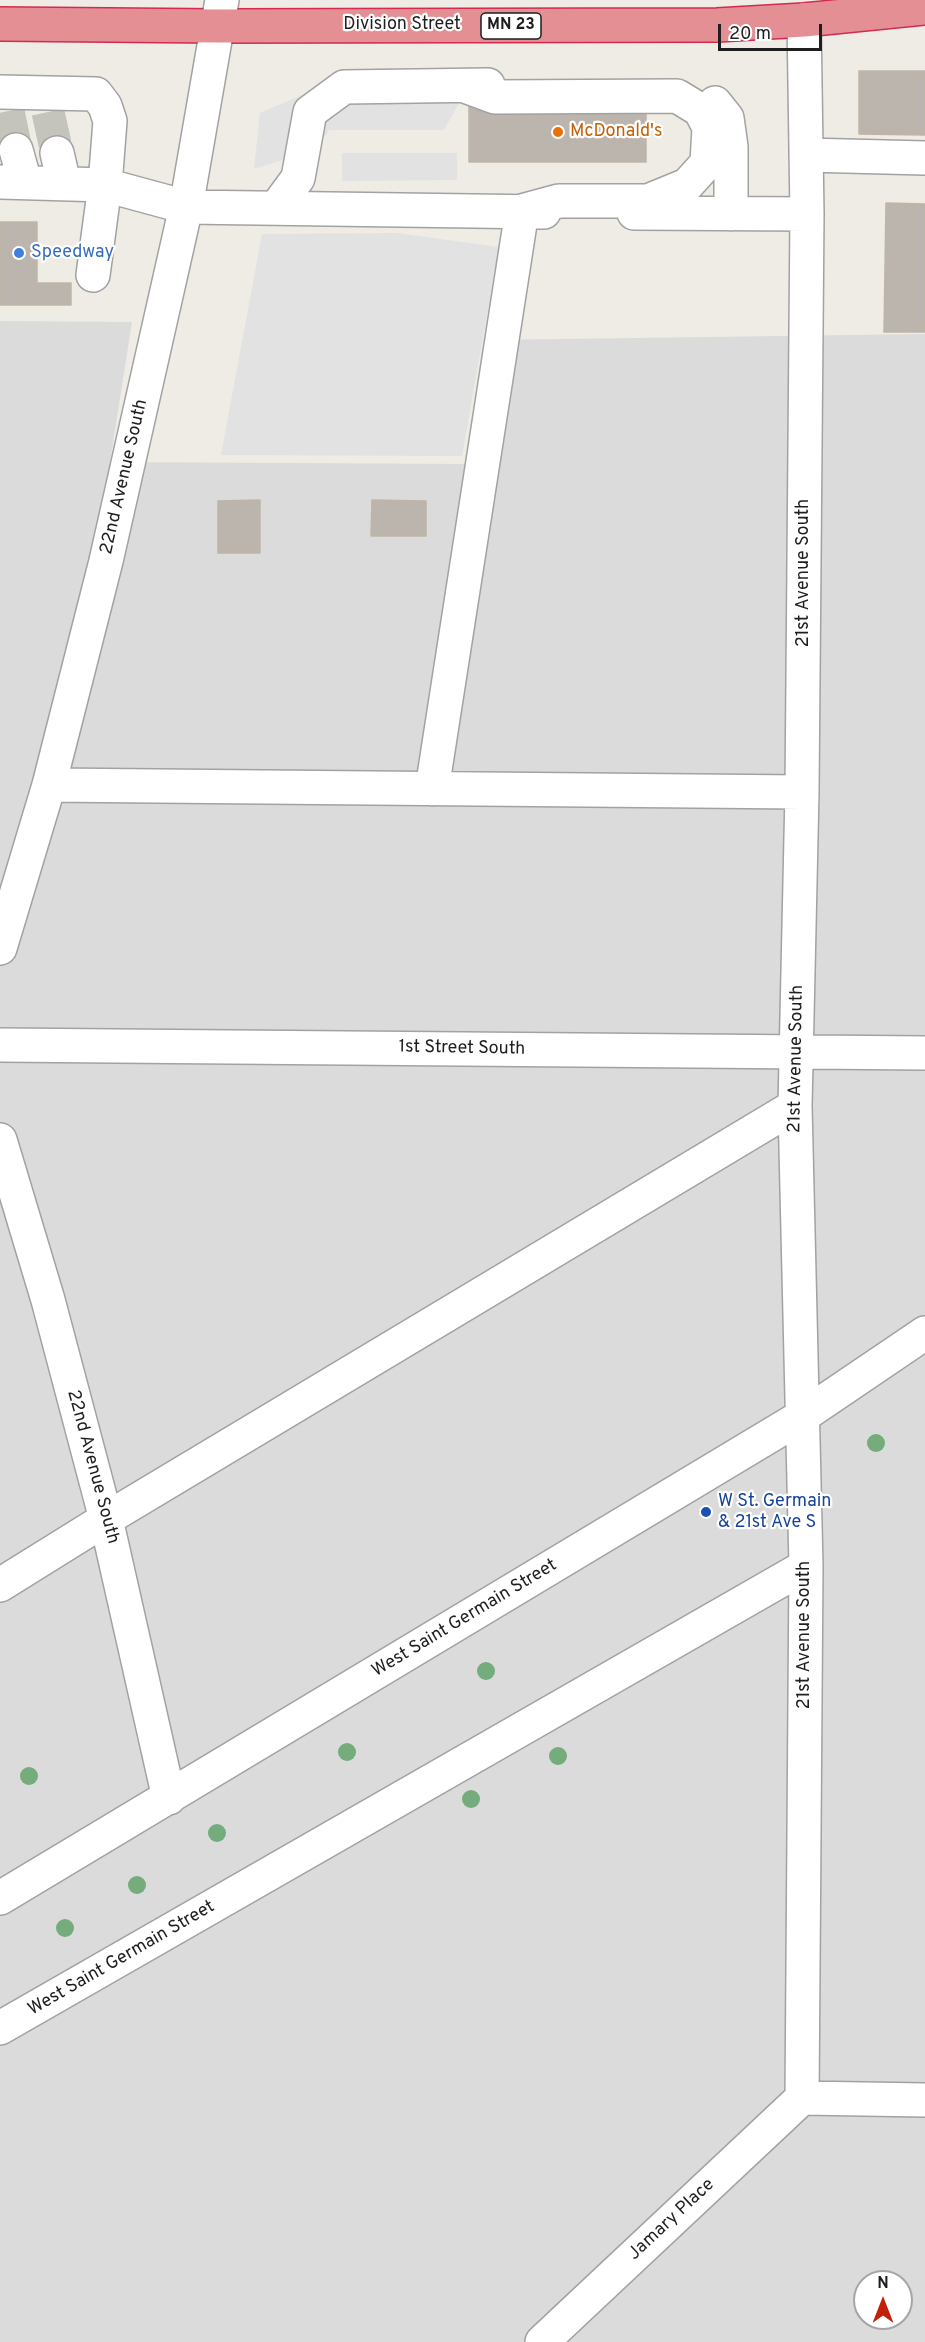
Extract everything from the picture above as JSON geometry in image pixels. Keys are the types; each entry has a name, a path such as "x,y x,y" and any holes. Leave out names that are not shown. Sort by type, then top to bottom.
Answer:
{"highway":[{"name":"MN 23","path":"804,20 925,8"},
{"name":"Division Street","path":"0,24 220,13 693,25 804,20"}],"street":[{"name":"22nd Avenue South","path":"0,948 48,785 106,561 186,207 220,13"},
{"name":"21st Avenue South","path":"802,2098 806,1566 795,1106 802,792 807,214 804,20"},
{"path":"276,208 298,178 310,112 344,87 679,82 706,92 728,118 732,147 731,214"},
{"path":"465,86 495,97 677,96 700,110 709,128 707,164 687,184 648,201 559,201 522,211"},
{"path":"4,98 46,103 96,94 105,106 110,121 105,185 93,275"},
{"path":"16,150 13,182 61,168 105,185 186,207 807,214"},
{"path":"806,155 925,158"},
{"path":"432,789 522,211"},
{"path":"48,785 802,792"},
{"name":"1st Street South","path":"0,1045 925,1053"},
{"path":"0,1585 106,1519 795,1106"},
{"name":"22nd Avenue South","path":"0,1140 48,1300 106,1519 169,1798"},
{"name":"West Saint Germain Street","path":"0,1898 801,1417 925,1333"},
{"name":"West Saint Germain Street","path":"0,2028 806,1566"},
{"path":"802,2098 925,2100"},
{"name":"Jamary Place","path":"542,2342 802,2098"}],"shaded area":[{"path":"309,92 349,102 459,103 444,130 329,130 317,149 254,169 260,113"},
{"path":"342,153 457,153 457,180 342,181"},
{"path":"397,233 499,247 462,456 221,455 262,234"},
{"path":"0,321 132,322 110,462 468,464 488,340 925,334 925,2342 0,2342"}],"building":[{"path":"859,71 925,71 925,135 859,134"},
{"name":"McDonald's","path":"469,102 646,103 646,162 469,162"},
{"path":"886,203 925,204 925,332 884,332"},
{"name":"Speedway","path":"0,222 37,222 37,283 71,283 71,305 0,305"},
{"path":"260,500 260,553 218,553 218,501"},
{"path":"372,500 426,501 426,536 371,536"}],"tunnel":[{"path":"8,111 16,150"},
{"path":"48,112 57,153"}],"place":[{"name":"McDonald's","path":"558,132"},
{"name":"Speedway","path":"19,253"},
{"name":"W St. Germain & 21st Ave S","path":"706,1512"}]}
